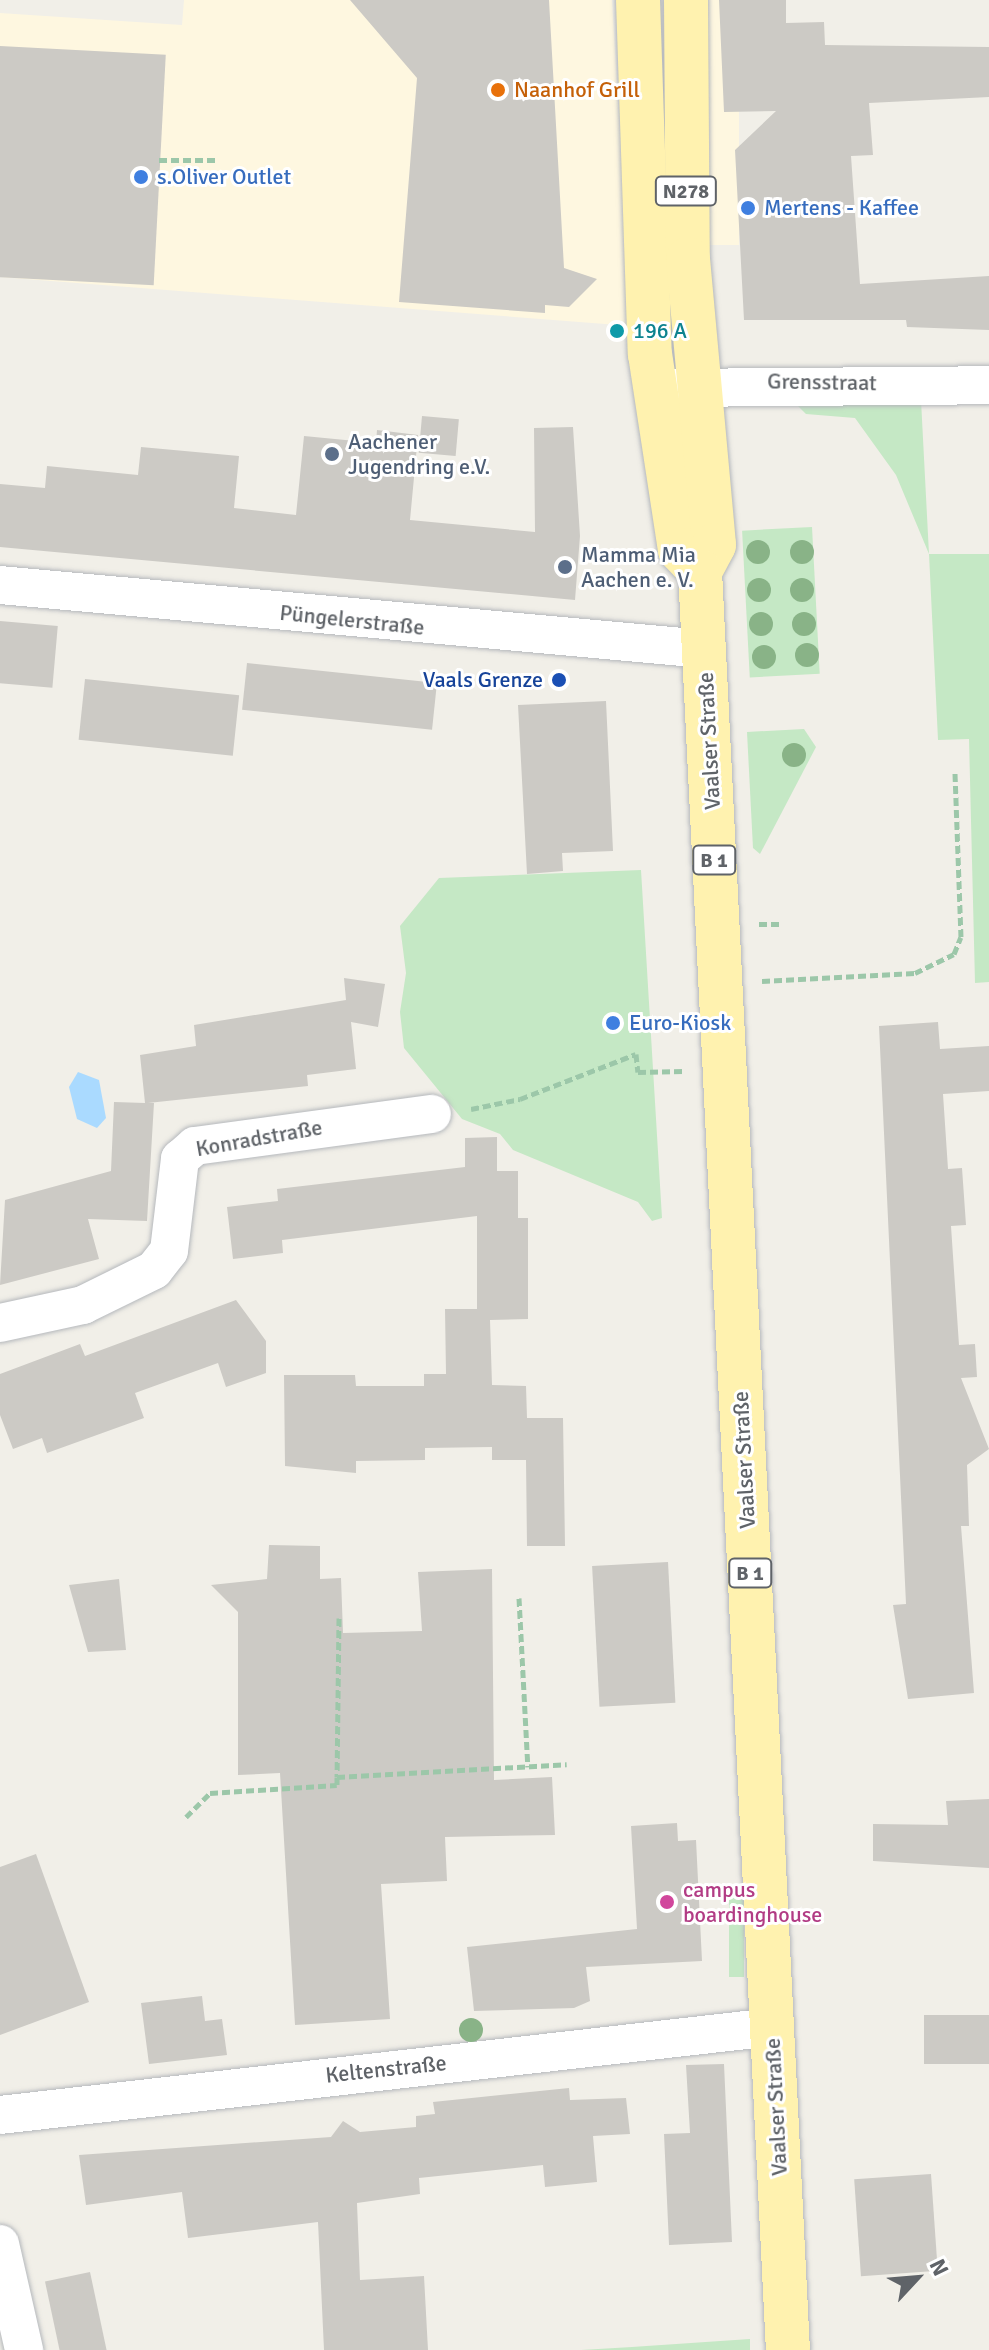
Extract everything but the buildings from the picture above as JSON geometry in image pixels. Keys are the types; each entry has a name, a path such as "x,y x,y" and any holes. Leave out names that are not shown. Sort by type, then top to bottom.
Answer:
{"main road":[{"name":"N278","path":"638,0 648,340"},
{"name":"N278","path":"683,378 686,0"},
{"name":"Vaalser Straße","path":"648,340 683,378 714,545 700,571 788,2350"}],"street":[{"name":"Grensstraat","path":"683,378 989,385"},
{"name":"Püngelerstraße","path":"0,585 704,649"},
{"name":"Konradstraße","path":"0,1323 83,1305 154,1270 169,1251 180,1159 195,1146 432,1114"},
{"name":"Keltenstraße","path":"0,2115 772,2027"},
{"path":"0,2244 24,2350"}],"path":[{"path":"159,160 215,160"},
{"path":"721,982 915,973 954,954 961,937 955,770"},
{"path":"432,1114 520,1099 636,1054 638,1072 724,1071"},
{"path":"519,1598 528,1767"},
{"path":"186,1817 210,1793 337,1785 339,1618"},
{"path":"337,1777 567,1764"}],"shaded area":[{"path":"184,0 612,0 631,326 0,277 0,13 182,25"},
{"path":"699,0 739,0 739,245 699,245"}],"green space":[{"path":"921,400 929,554 896,475 855,418 806,414 794,402"},
{"path":"812,527 820,674 750,677 742,531"},
{"path":"929,554 989,554 989,982 975,983 969,739 938,740"},
{"path":"804,729 816,747 760,854 753,848 747,732"},
{"path":"641,870 662,1218 652,1221 638,1202 513,1150 500,1134 462,1119 404,1048 400,1012 406,973 400,926 439,878"},
{"path":"729,1897 744,1897 744,1977 729,1977"},
{"path":"750,2339 750,2350 581,2350 632,2347"}],"water":[{"path":"78,1072 99,1080 106,1118 97,1128 77,1119 69,1087"}],"place":[{"name":"Naanhof Grill","path":"498,90"},
{"name":"s.Oliver Outlet","path":"141,177"},
{"name":"Mertens - Kaffee","path":"748,208"},
{"name":"196 A","path":"617,331"},
{"name":"Aachener Jugendring e.V.","path":"332,454"},
{"name":"Mamma Mia Aachen e. V.","path":"565,567"},
{"name":"Vaals Grenze","path":"559,680"},
{"name":"Euro-Kiosk","path":"613,1023"},
{"name":"campus boardinghouse","path":"667,1902"}]}
